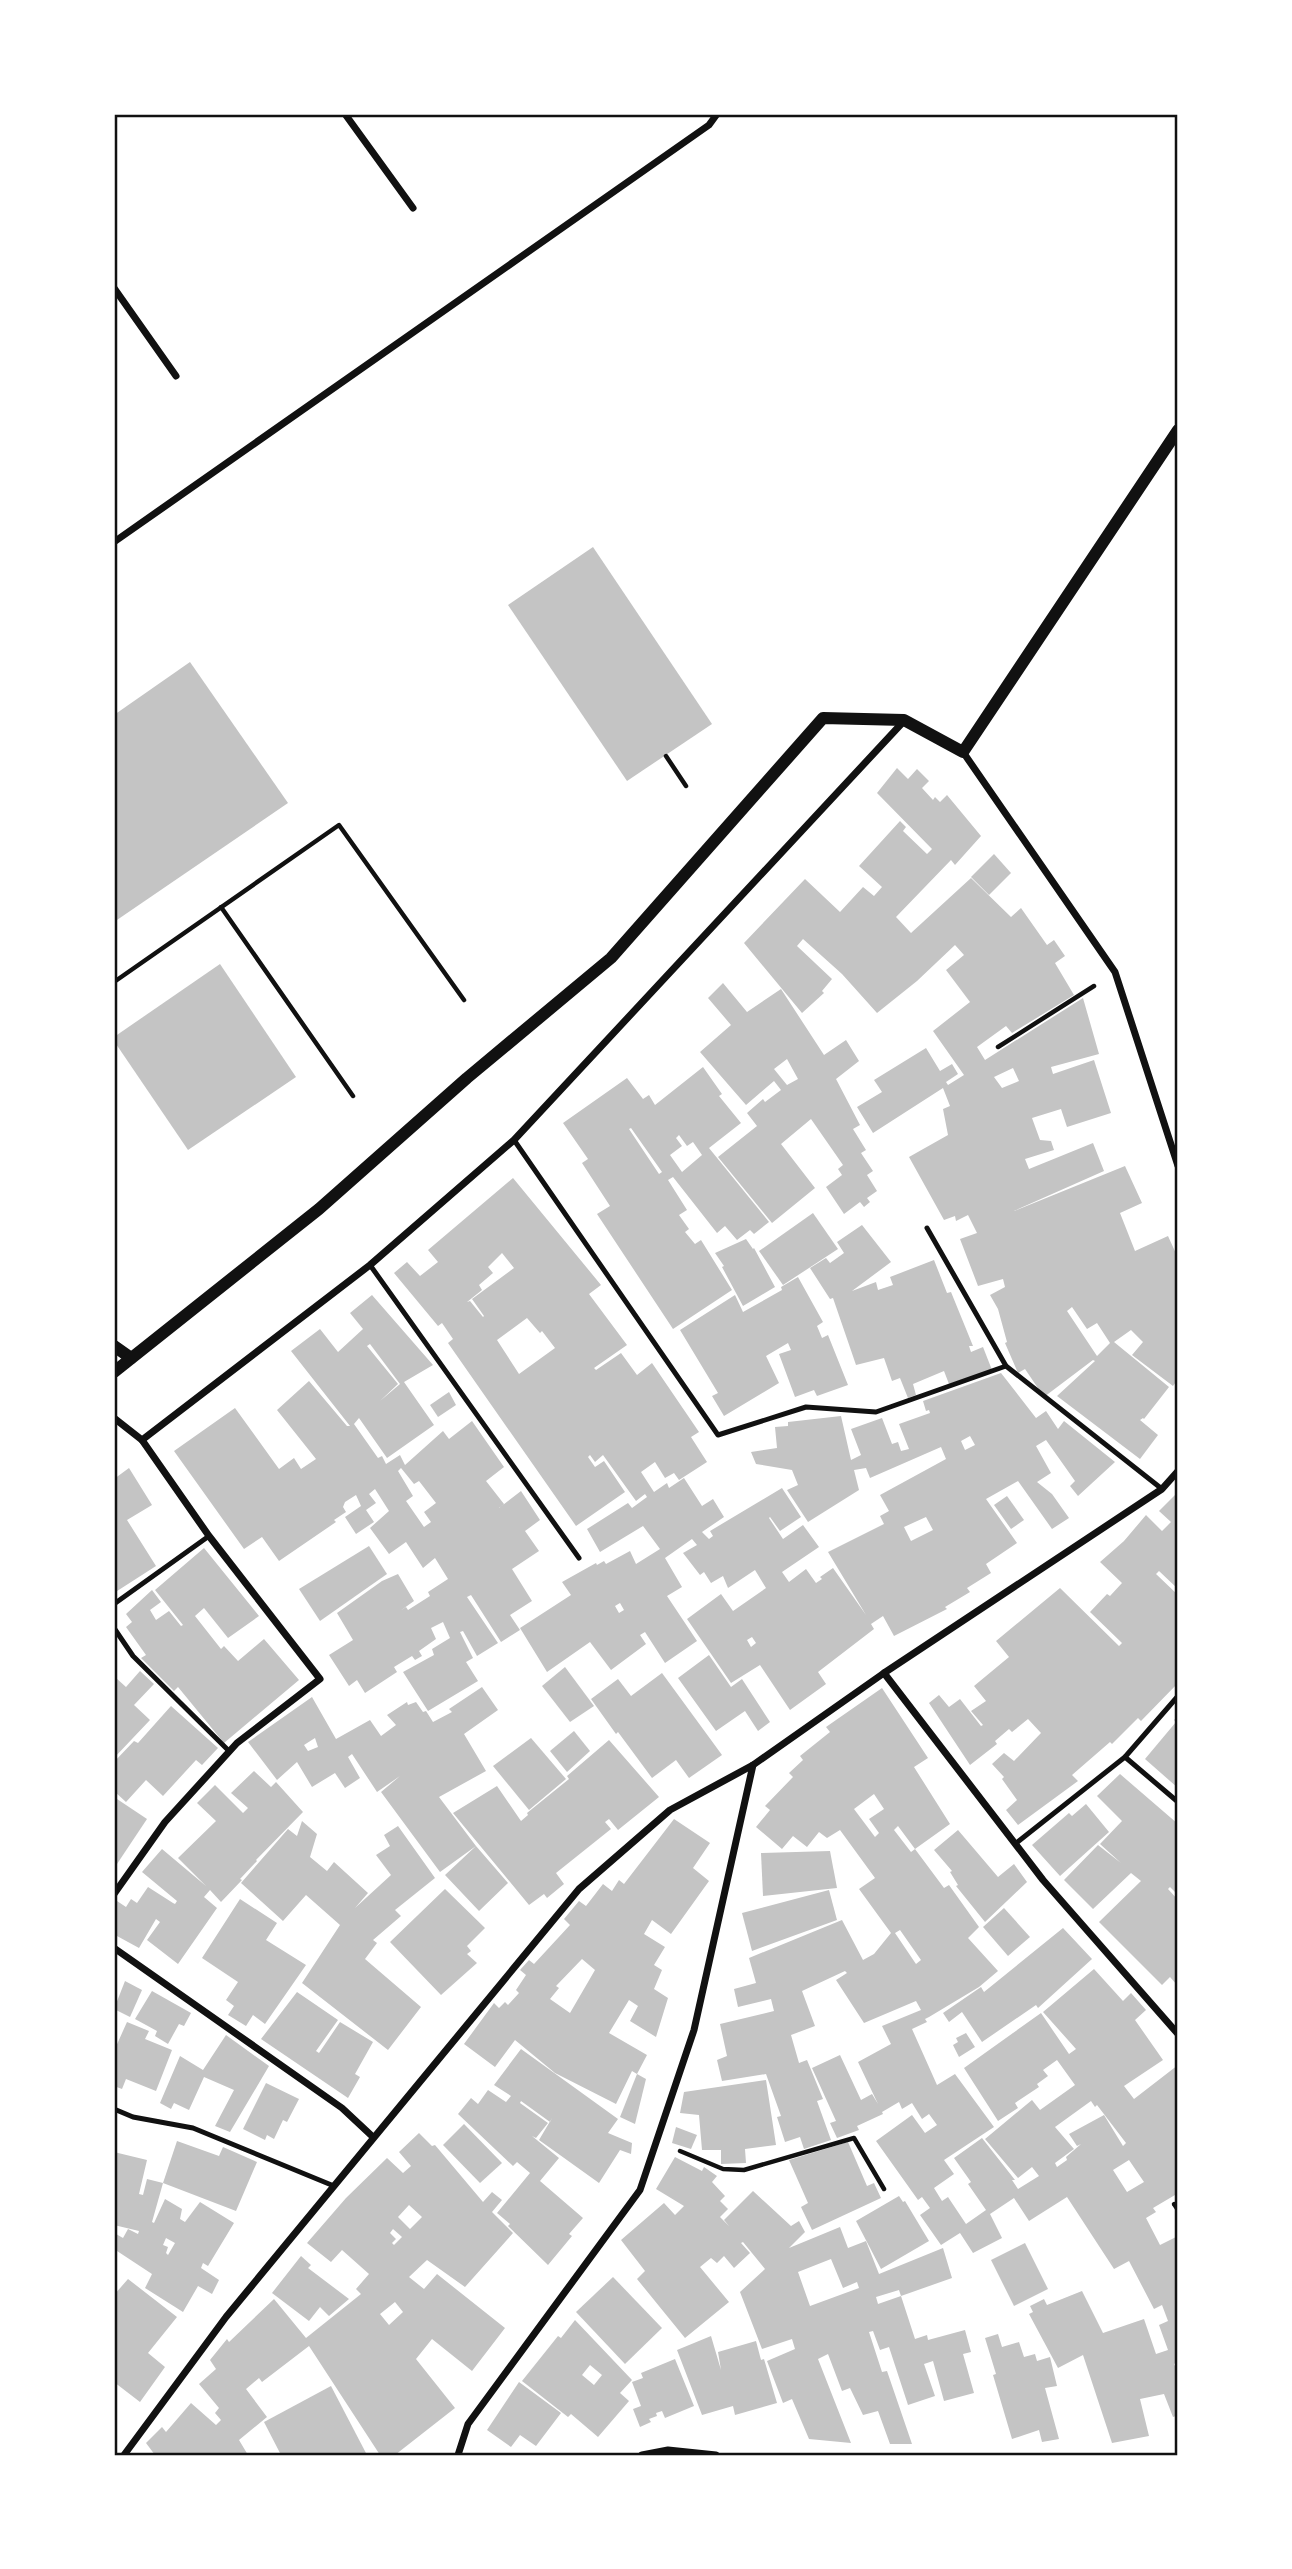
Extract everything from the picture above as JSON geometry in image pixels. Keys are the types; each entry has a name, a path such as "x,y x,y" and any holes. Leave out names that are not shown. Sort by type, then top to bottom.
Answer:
{"street":[{"path":"345,114 413,208"},
{"path":"114,542 709,125 717,114"},
{"path":"114,288 176,376"},
{"path":"962,752 1178,430"},
{"path":"114,1372 319,1209 467,1078 611,958 823,718 904,720 962,752 1115,972 1178,1166"},
{"path":"142,1440 370,1265 514,1140 904,720"},
{"path":"114,1346 131,1358"},
{"path":"114,1418 142,1440 209,1536 320,1679 229,1751 165,1822 114,1894"},
{"path":"124,2455 226,2317 579,1889 670,1810 753,1765 884,1673 1162,1489 1178,1471"},
{"path":"884,1673 1052,1890 1178,2034"},
{"path":"458,2455 468,2424 640,2190 694,2030 753,1765"},
{"path":"114,1948 342,2108 373,2137"},
{"path":"642,2455 668,2450 716,2455"}],"lane":[{"path":"514,1140 718,1435 806,1406 876,1412 1006,1366"},
{"path":"927,1228 1006,1366 1162,1489"},
{"path":"370,1265 579,1558"},
{"path":"114,1604 209,1536"},
{"path":"114,1628 133,1656 229,1751"},
{"path":"1015,1844 1125,1757 1178,1696"},
{"path":"1125,1757 1178,1802"},
{"path":"114,2109 133,2117 193,2128 334,2186"}],"path":[{"path":"666,756 686,786"},
{"path":"114,982 339,825 464,1000"},
{"path":"222,907 353,1096"},
{"path":"998,1047 1115,972"},
{"path":"657,2142 723,2169 744,2170 854,2138 884,2189"},
{"path":"1174,2204 1178,2210"}],"building":[{"path":"593,547 712,724 627,781 508,605"},
{"path":"190,662 288,803 114,922 114,715"},
{"path":"897,768 908,779 917,769 929,781 922,788 933,800 935,797 940,802 947,795 981,836 955,865 951,860 896,917 911,933 971,878 1011,917 1021,908 1047,945 1054,940 1065,956 1055,963 1074,995 1012,1033 1006,1026 977,1047 985,1060 1083,998 1099,1054 1051,1067 1053,1074 1094,1060 1111,1113 1067,1127 1061,1109 1032,1118 1040,1140 1051,1141 1054,1150 1025,1159 1029,1169 1093,1143 1104,1171 1014,1211 1125,1166 1142,1203 1120,1213 1135,1251 1168,1236 1178,1258 1178,1379 1173,1386 1132,1355 1143,1342 1131,1330 1114,1342 1169,1387 1144,1419 1140,1420 1158,1435 1140,1459 1057,1396 1095,1361 1044,1397 1025,1369 1018,1373 1005,1343 1007,1342 998,1309 990,1295 1005,1287 1003,1279 978,1286 960,1239 977,1233 968,1215 956,1221 955,1216 944,1220 909,1157 948,1135 943,1109 950,1106 943,1088 873,1133 857,1107 882,1092 874,1080 926,1048 940,1071 952,1064 958,1074 946,1082 948,1085 964,1075 933,1031 970,1002 946,970 964,955 955,945 917,981 877,1013 842,974 803,939 797,946 832,979 822,991 824,993 802,1013 744,943 805,879 840,912 863,887 874,896 882,887 859,866 900,821 906,827 903,831 927,854 932,849 877,793","holes":["1013,1068 1019,1081 1002,1088 994,1077","1072,1307 1087,1329 1097,1323 1110,1343 1097,1356 1067,1311"]},
{"path":"994,854 1011,873 989,895 971,877"},
{"path":"220,964 296,1077 188,1150 114,1041 114,1037"},
{"path":"723,983 747,1012 781,989 824,1055 846,1040 859,1061 836,1079 860,1125 853,1129 866,1150 861,1153 873,1171 867,1175 877,1191 867,1198 870,1202 864,1207 860,1202 844,1214 826,1187 842,1175 838,1169 843,1165 811,1119 781,1144 815,1188 772,1223 718,1157 757,1126 747,1113 763,1099 765,1102 781,1090 774,1081 746,1105 700,1052 731,1025 708,998","holes":["787,1059 798,1079 787,1085 774,1069"]},
{"path":"703,1067 722,1094 719,1096 741,1123 709,1148 769,1222 754,1234 750,1230 737,1240 725,1226 717,1233 673,1177 668,1180 687,1210 679,1215 689,1229 685,1232 695,1244 701,1240 732,1290 673,1329 597,1214 610,1206 582,1163 588,1159 563,1123 627,1078 643,1099 649,1095 655,1105","holes":["631,1128 662,1172 659,1174 629,1129","679,1135 687,1146 693,1142 702,1155 682,1172 670,1155 682,1146 676,1138"]},
{"path":"513,1178 601,1285 589,1294 627,1345 594,1368 596,1370 621,1353 637,1375 652,1363 699,1432 691,1437 707,1462 679,1480 674,1473 665,1478 655,1462 641,1472 654,1492 667,1483 669,1488 684,1478 702,1506 713,1499 724,1517 702,1532 709,1539 713,1536 710,1531 782,1488 801,1517 780,1531 769,1518 783,1539 803,1525 819,1547 782,1572 789,1582 806,1569 816,1583 833,1568 866,1615 828,1552 884,1524 880,1516 889,1511 880,1495 946,1459 941,1447 870,1478 866,1468 854,1470 859,1490 808,1522 787,1490 798,1485 792,1470 756,1464 751,1452 777,1448 775,1427 788,1426 788,1422 841,1416 851,1460 861,1455 851,1429 882,1418 892,1444 898,1442 901,1451 909,1449 899,1424 930,1413 929,1410 926,1411 923,1401 1001,1373 1036,1418 1046,1411 1058,1429 1064,1421 1115,1462 1078,1496 1070,1486 1075,1481 1046,1440 1036,1446 1051,1473 1037,1482 1052,1494 1069,1518 1052,1529 1018,1481 986,1499 1017,1543 986,1564 991,1573 967,1588 970,1592 945,1607 947,1609 894,1636 883,1616 871,1624 874,1629 818,1672 826,1684 790,1710 760,1665 731,1683 687,1619 721,1594 733,1611 766,1588 755,1570 728,1588 723,1576 711,1583 704,1572 700,1575 683,1553 697,1545 692,1539 665,1558 682,1587 667,1596 697,1641 665,1663 645,1632 640,1635 646,1644 611,1670 590,1642 547,1672 520,1628 571,1595 562,1582 596,1563 597,1565 604,1561 606,1564 630,1551 636,1564 660,1549 643,1526 600,1552 587,1529 628,1503 632,1508 647,1497 645,1494 636,1501 603,1455 595,1462 590,1455 588,1457 595,1467 604,1461 625,1492 576,1526 448,1343 453,1339 442,1323 438,1326 394,1273 407,1262 420,1276 438,1262 428,1250","holes":["502,1253 514,1268 472,1299 483,1317 470,1301 467,1302 482,1290 479,1285 493,1273 488,1267","527,1318 555,1348 519,1374 497,1340","970,1436 975,1445 965,1450 961,1441","926,1517 933,1530 911,1541 904,1527","620,1603 624,1610 619,1613 615,1606","752,1637 756,1643 751,1647 747,1640"]},
{"path":"813,1213 838,1249 783,1285 759,1251"},
{"path":"862,1225 891,1262 852,1291 876,1282 878,1290 893,1285 890,1277 934,1260 947,1293 951,1292 973,1346 969,1346 971,1352 983,1347 992,1370 949,1384 944,1371 913,1384 916,1395 908,1398 900,1378 892,1381 884,1358 856,1365 833,1298 830,1299 810,1268 826,1258 830,1263 844,1253 837,1242"},
{"path":"746,1239 754,1248 775,1287 743,1306 715,1253"},
{"path":"798,1277 823,1322 817,1326 822,1338 828,1335 848,1385 817,1396 814,1390 795,1397 779,1354 791,1350 788,1343 766,1356 779,1383 724,1416 712,1396 718,1393 680,1330 735,1295 743,1312 782,1290 781,1287"},
{"path":"372,1295 433,1365 404,1382 434,1425 387,1458 359,1418 354,1424 378,1458 382,1456 386,1464 400,1455 405,1465 443,1431 449,1439 472,1421 504,1467 486,1481 504,1504 499,1508 521,1491 540,1520 525,1531 539,1551 512,1569 532,1601 510,1615 520,1630 501,1642 471,1595 467,1597 498,1643 477,1656 463,1631 460,1632 473,1658 466,1662 478,1681 428,1711 403,1672 434,1655 432,1649 450,1638 443,1622 431,1628 436,1639 419,1651 422,1656 415,1660 412,1656 394,1667 397,1672 365,1693 357,1680 349,1686 329,1655 353,1640 337,1613 382,1581 398,1574 414,1601 400,1611 406,1607 408,1610 430,1596 428,1592 448,1579 435,1558 423,1568 406,1542 389,1554 370,1528 389,1511 375,1489 369,1494 376,1503 366,1510 374,1522 356,1534 345,1517 361,1506 356,1495 345,1502 343,1507 346,1512 334,1520 336,1522 279,1561 262,1537 244,1549 174,1451 235,1408 279,1469 294,1458 301,1469 316,1459 277,1410 309,1381 347,1426 350,1426 291,1351 320,1329 338,1352 363,1329 350,1313","holes":["370,1344 400,1384 380,1401 398,1384 367,1346","401,1468 414,1484 419,1481 436,1503 424,1512 431,1522 424,1527 406,1501 413,1496 398,1471"]},
{"path":"449,1392 456,1405 438,1417 430,1405"},
{"path":"129,1468 152,1505 127,1520 156,1566 114,1593 114,1479"},
{"path":"1178,1492 1178,1589 1159,1571 1156,1574 1178,1595 1178,1683 1141,1721 1138,1718 1112,1744 1110,1742 1072,1775 1078,1781 1018,1825 1006,1810 1017,1800 1002,1779 1004,1777 992,1764 1004,1753 1014,1761 1041,1733 1028,1719 1012,1732 1009,1729 995,1741 997,1744 970,1765 929,1703 939,1695 949,1707 960,1699 981,1726 983,1725 971,1711 986,1701 974,1686 1009,1657 996,1641 1060,1588 1119,1646 1122,1643 1090,1612 1122,1583 1100,1562 1124,1541 1146,1515 1162,1531 1171,1522 1159,1511"},
{"path":"1007,1496 1024,1520 1011,1529 994,1505"},
{"path":"369,1546 387,1574 320,1621 299,1589"},
{"path":"204,1548 259,1616 228,1638 204,1608 195,1616 221,1649 224,1646 238,1661 264,1639 299,1680 224,1743 178,1687 174,1691 141,1658 146,1655 126,1627 132,1622 126,1614 152,1590 161,1602 150,1610 156,1620 169,1611 181,1626 183,1625 155,1590"},
{"path":"709,1655 731,1687 742,1679 770,1722 758,1731 745,1711 716,1731 678,1678"},
{"path":"565,1667 594,1706 570,1722 542,1686"},
{"path":"140,1671 154,1684 134,1705 150,1720 114,1758 114,1680 116,1678 126,1687"},
{"path":"662,1673 722,1755 689,1778 676,1760 652,1778 591,1699 618,1679 631,1696"},
{"path":"482,1687 498,1710 464,1734 486,1771 439,1797 476,1846 440,1872 381,1792 400,1776 377,1792 352,1754 348,1757 360,1778 345,1788 335,1773 312,1787 297,1762 277,1780 248,1742 312,1697 336,1739 370,1720 381,1736 396,1725 387,1715 407,1702 408,1705 416,1702 433,1722 452,1712 449,1709","holes":["315,1738 318,1747 308,1751 304,1745"]},
{"path":"882,1688 928,1758 914,1767 950,1824 915,1849 944,1888 949,1885 979,1927 968,1938 998,1971 979,1987 912,2029 937,2085 955,2074 994,2127 944,2160 954,2174 934,2188 942,2201 948,2197 966,2224 986,2210 954,2158 982,2138 1015,2180 1012,2180 1018,2189 1039,2176 1032,2167 1018,2178 985,2139 1032,2100 1040,2110 1075,2085 1057,2060 1043,2070 1048,2076 1037,2084 1039,2087 1015,2103 1018,2108 998,2121 964,2068 1041,2013 1069,2054 1076,2049 1043,2012 1094,1969 1123,2001 1131,1993 1146,2010 1135,2020 1163,2060 1124,2086 1134,2099 1178,2065 1178,2201 1175,2195 1153,2208 1156,2212 1146,2218 1160,2245 1178,2236 1178,2362 1174,2364 1178,2372 1178,2422 1176,2416 1173,2417 1164,2394 1140,2399 1149,2436 1112,2443 1083,2355 1058,2368 1029,2314 1033,2312 1030,2306 1044,2299 1047,2305 1082,2291 1103,2333 1144,2319 1156,2354 1168,2350 1159,2325 1168,2321 1162,2305 1154,2309 1129,2261 1114,2269 1067,2197 1029,2221 1014,2198 990,2214 1002,2238 973,2253 960,2233 941,2245 920,2215 930,2208 922,2197 918,2200 876,2141 912,2115 925,2133 937,2125 929,2114 922,2119 912,2103 902,2109 899,2102 882,2112 883,2114 857,2126 859,2130 837,2138 830,2123 836,2121 812,2068 840,2055 861,2100 872,2094 878,2104 858,2062 891,2044 882,2026 921,2010 916,2001 864,2023 836,1980 847,1973 845,1971 802,1991 815,2026 791,2035 799,2063 807,2060 823,2099 817,2101 831,2140 804,2149 800,2137 785,2142 777,2117 781,2116 766,2074 722,2081 717,2060 727,2056 720,2024 774,2011 771,1999 738,2007 734,1989 756,1983 749,1958 842,1920 863,1960 874,1954 891,1933 859,1889 875,1878 840,1830 827,1838 819,1832 807,1847 793,1836 782,1849 756,1827 770,1810 765,1806 793,1777 789,1773 803,1760 800,1756 830,1732 826,1727","holes":["874,1794 884,1809 869,1819 879,1833 875,1837 854,1809","898,1826 915,1849 911,1852 894,1830","900,1930 921,1960 916,1964 895,1933","1091,2101 1095,2107 1097,2105 1126,2143 1123,2146 1104,2115 1069,2134 1077,2146 1081,2144 1057,2167 1055,2163 1074,2149 1055,2127","1129,2160 1144,2182 1127,2192 1113,2170"]},
{"path":"171,1706 218,1748 202,1765 196,1760 163,1796 146,1780 126,1802 114,1791 114,1762 134,1741 138,1743"},
{"path":"1178,1716 1178,1788 1145,1759"},
{"path":"574,1731 590,1751 567,1772 550,1751"},
{"path":"531,1738 566,1779 529,1810 493,1766"},
{"path":"609,1740 659,1797 618,1830 609,1819 605,1822 611,1829 556,1873 564,1884 547,1898 544,1894 529,1905 453,1813 497,1786 521,1821"},
{"path":"254,1771 271,1787 276,1782 303,1812 256,1860 221,1902 210,1890 204,1897 217,1908 178,1964 147,1940 160,1922 156,1919 139,1948 117,1936 117,1901 126,1907 131,1899 137,1903 148,1887 175,1904 177,1901 142,1872 162,1849 206,1886 178,1858 216,1821 197,1803 215,1785 243,1813 248,1808 231,1793"},
{"path":"1120,1774 1178,1824 1178,1895 1170,1887 1168,1889 1178,1900 1178,1986 1170,1977 1162,1985 1099,1922 1141,1881 1131,1873 1093,1909 1064,1880 1098,1845 1121,1863 1100,1844 1122,1821 1097,1796"},
{"path":"114,1797 147,1819 117,1864 114,1862"},
{"path":"1086,1804 1109,1832 1060,1876 1032,1845 1069,1813 1072,1816"},
{"path":"674,1819 710,1843 693,1868 709,1881 671,1934 652,1920 644,1934 665,1947 654,1965 662,1970 654,1989 668,1998 656,2037 630,2021 638,2006 629,2000 609,2033 647,2055 637,2074 632,2071 616,2104 555,2073 515,2040 495,2067 464,2044 494,2003 499,2008 505,2002 508,2005 519,1993 516,1990 526,1975 520,1970 529,1960 534,1964 570,1925 564,1919 579,1901 586,1906 603,1884 612,1891 619,1880 624,1884","holes":["582,1959 595,1970 570,2013 550,1999 559,1988 556,1986"]},
{"path":"302,1821 317,1834 310,1857 327,1871 334,1862 368,1893 355,1908 391,1875 376,1855 390,1846 384,1835 398,1826 435,1878 395,1910 401,1916 373,1940 377,1943 365,1959 421,2007 388,2050 302,1983 340,1925 306,1895 283,1921 241,1883 288,1829 297,1836"},
{"path":"958,1830 998,1877 1014,1864 1027,1882 985,1922 956,1886 958,1885 950,1872 952,1871 934,1850"},
{"path":"476,1846 508,1883 479,1911 445,1875"},
{"path":"830,1851 837,1888 763,1896 761,1853"},
{"path":"445,1889 485,1928 467,1946 471,1951 467,1954 477,1963 441,1995 390,1942"},
{"path":"829,1890 837,1920 752,1951 742,1913"},
{"path":"240,1899 277,1923 266,1940 306,1965 265,2024 253,2015 246,2026 228,2015 234,2006 226,2000 238,1982 202,1958"},
{"path":"1004,1908 1030,1937 1008,1956 983,1927"},
{"path":"1063,1928 1092,1959 1038,2008 1036,2005 982,2042 962,2012 949,2022 943,2013 981,1987 984,1992"},
{"path":"125,1981 142,1990 130,2017 114,2009"},
{"path":"152,1991 191,2013 184,2026 179,2024 168,2044 155,2036 157,2031 135,2019"},
{"path":"297,1992 338,2020 316,2051 319,2053 340,2022 373,2042 355,2074 360,2077 348,2098 261,2039"},
{"path":"127,2022 149,2031 145,2039 172,2050 156,2091 126,2079 122,2089 114,2086 114,2051"},
{"path":"966,2033 975,2047 959,2057 953,2045 958,2042 956,2038"},
{"path":"226,2035 269,2066 230,2132 215,2126 234,2090 204,2077 189,2110 174,2103 171,2109 160,2103 180,2056 203,2070"},
{"path":"521,2049 618,2119 608,2133 632,2143 631,2154 620,2150 599,2183 539,2140 550,2122 521,2101 520,2103 548,2123 536,2138 532,2136 559,2158 540,2181 583,2218 548,2265 497,2213 530,2173 517,2162 513,2166 458,2114 471,2098 478,2104 488,2090 506,2102 511,2096 494,2085"},
{"path":"637,2074 646,2079 635,2124 620,2117"},
{"path":"766,2080 776,2145 745,2149 746,2163 721,2164 721,2150 702,2150 699,2115 680,2113 684,2092"},
{"path":"266,2083 299,2099 287,2122 283,2120 274,2139 267,2135 265,2140 243,2129"},
{"path":"464,2124 502,2163 480,2183 443,2145"},
{"path":"676,2127 697,2135 691,2149 672,2143"},
{"path":"419,2133 432,2146 435,2145 483,2202 492,2192 502,2200 492,2212 513,2233 465,2287 427,2260 409,2277 424,2289 437,2274 505,2328 472,2371 432,2339 416,2359 455,2408 395,2455 380,2455 309,2346 262,2382 259,2378 246,2389 267,2417 239,2440 248,2455 155,2455 146,2443 162,2427 166,2432 191,2403 216,2425 221,2420 215,2413 219,2408 199,2384 216,2369 210,2360 227,2339 229,2342 274,2299 306,2338 361,2294 356,2289 369,2274 342,2250 331,2262 307,2243 346,2198 387,2158 403,2173 411,2166 399,2152","holes":["409,2205 422,2217 410,2229 398,2217","393,2229 402,2237 394,2245 392,2243 396,2239 390,2233","395,2302 403,2312 389,2325 380,2314"]},
{"path":"177,2141 219,2156 223,2147 257,2162 236,2211 163,2183"},
{"path":"848,2142 867,2186 874,2183 881,2198 812,2230 801,2207 808,2203 789,2160"},
{"path":"114,2152 147,2160 139,2194 143,2195 147,2179 163,2183 152,2222 154,2223 165,2199 182,2209 180,2219 185,2222 200,2202 234,2223 208,2266 203,2263 201,2268 219,2280 212,2294 198,2286 183,2312 145,2288 152,2274 114,2249 116,2234 123,2238 128,2229 138,2234 139,2231 114,2225","holes":["166,2238 175,2243 168,2255 168,2247 163,2245"]},
{"path":"675,2157 702,2171 704,2167 717,2176 712,2182 725,2196 720,2201 728,2209 720,2217 729,2226 724,2220 753,2191 791,2226 799,2221 805,2232 789,2248 840,2227 848,2248 866,2241 879,2274 943,2248 952,2278 901,2296 915,2339 927,2335 928,2340 965,2330 971,2352 963,2354 974,2393 944,2401 933,2361 924,2364 935,2396 908,2405 889,2347 880,2350 873,2331 869,2332 882,2372 887,2371 912,2444 890,2444 878,2411 863,2415 850,2388 842,2391 828,2354 818,2359 851,2443 809,2439 792,2399 783,2403 767,2361 795,2349 792,2339 762,2349 740,2292 765,2269 743,2242 741,2243 750,2253 734,2268 724,2256 717,2263 711,2258 700,2267 729,2302 685,2338 637,2279 645,2271 621,2240 664,2203 675,2215 684,2206 656,2189","holes":["831,2259 843,2288 857,2282 859,2288 810,2306 798,2272","899,2290 901,2296 878,2304 876,2297"]},
{"path":"899,2196 905,2201 929,2241 881,2269 856,2221"},
{"path":"1025,2243 1048,2289 1014,2306 991,2260"},
{"path":"301,2256 311,2265 308,2268 349,2299 329,2316 320,2307 309,2321 272,2293"},
{"path":"613,2277 662,2328 625,2364 576,2312"},
{"path":"128,2279 177,2317 148,2353 165,2367 140,2402 114,2382 114,2295"},
{"path":"575,2320 632,2380 620,2393 629,2401 598,2437 571,2414 568,2417 522,2381 558,2336 561,2338","holes":["590,2365 602,2375 594,2385 582,2375"]},
{"path":"998,2334 1002,2347 1019,2342 1024,2357 1035,2354 1037,2361 1050,2357 1057,2386 1045,2388 1059,2439 1042,2442 1039,2430 1012,2439 985,2338"},
{"path":"711,2336 721,2370 718,2352 756,2341 777,2403 735,2415 733,2406 702,2415 677,2350"},
{"path":"675,2359 694,2406 665,2418 662,2411 656,2413 657,2416 649,2419 651,2422 640,2427 633,2409 641,2406 632,2382 643,2378 641,2373"},
{"path":"519,2382 561,2413 536,2446 520,2435 511,2447 487,2430"},
{"path":"331,2386 367,2455 281,2455 264,2422"}]}
